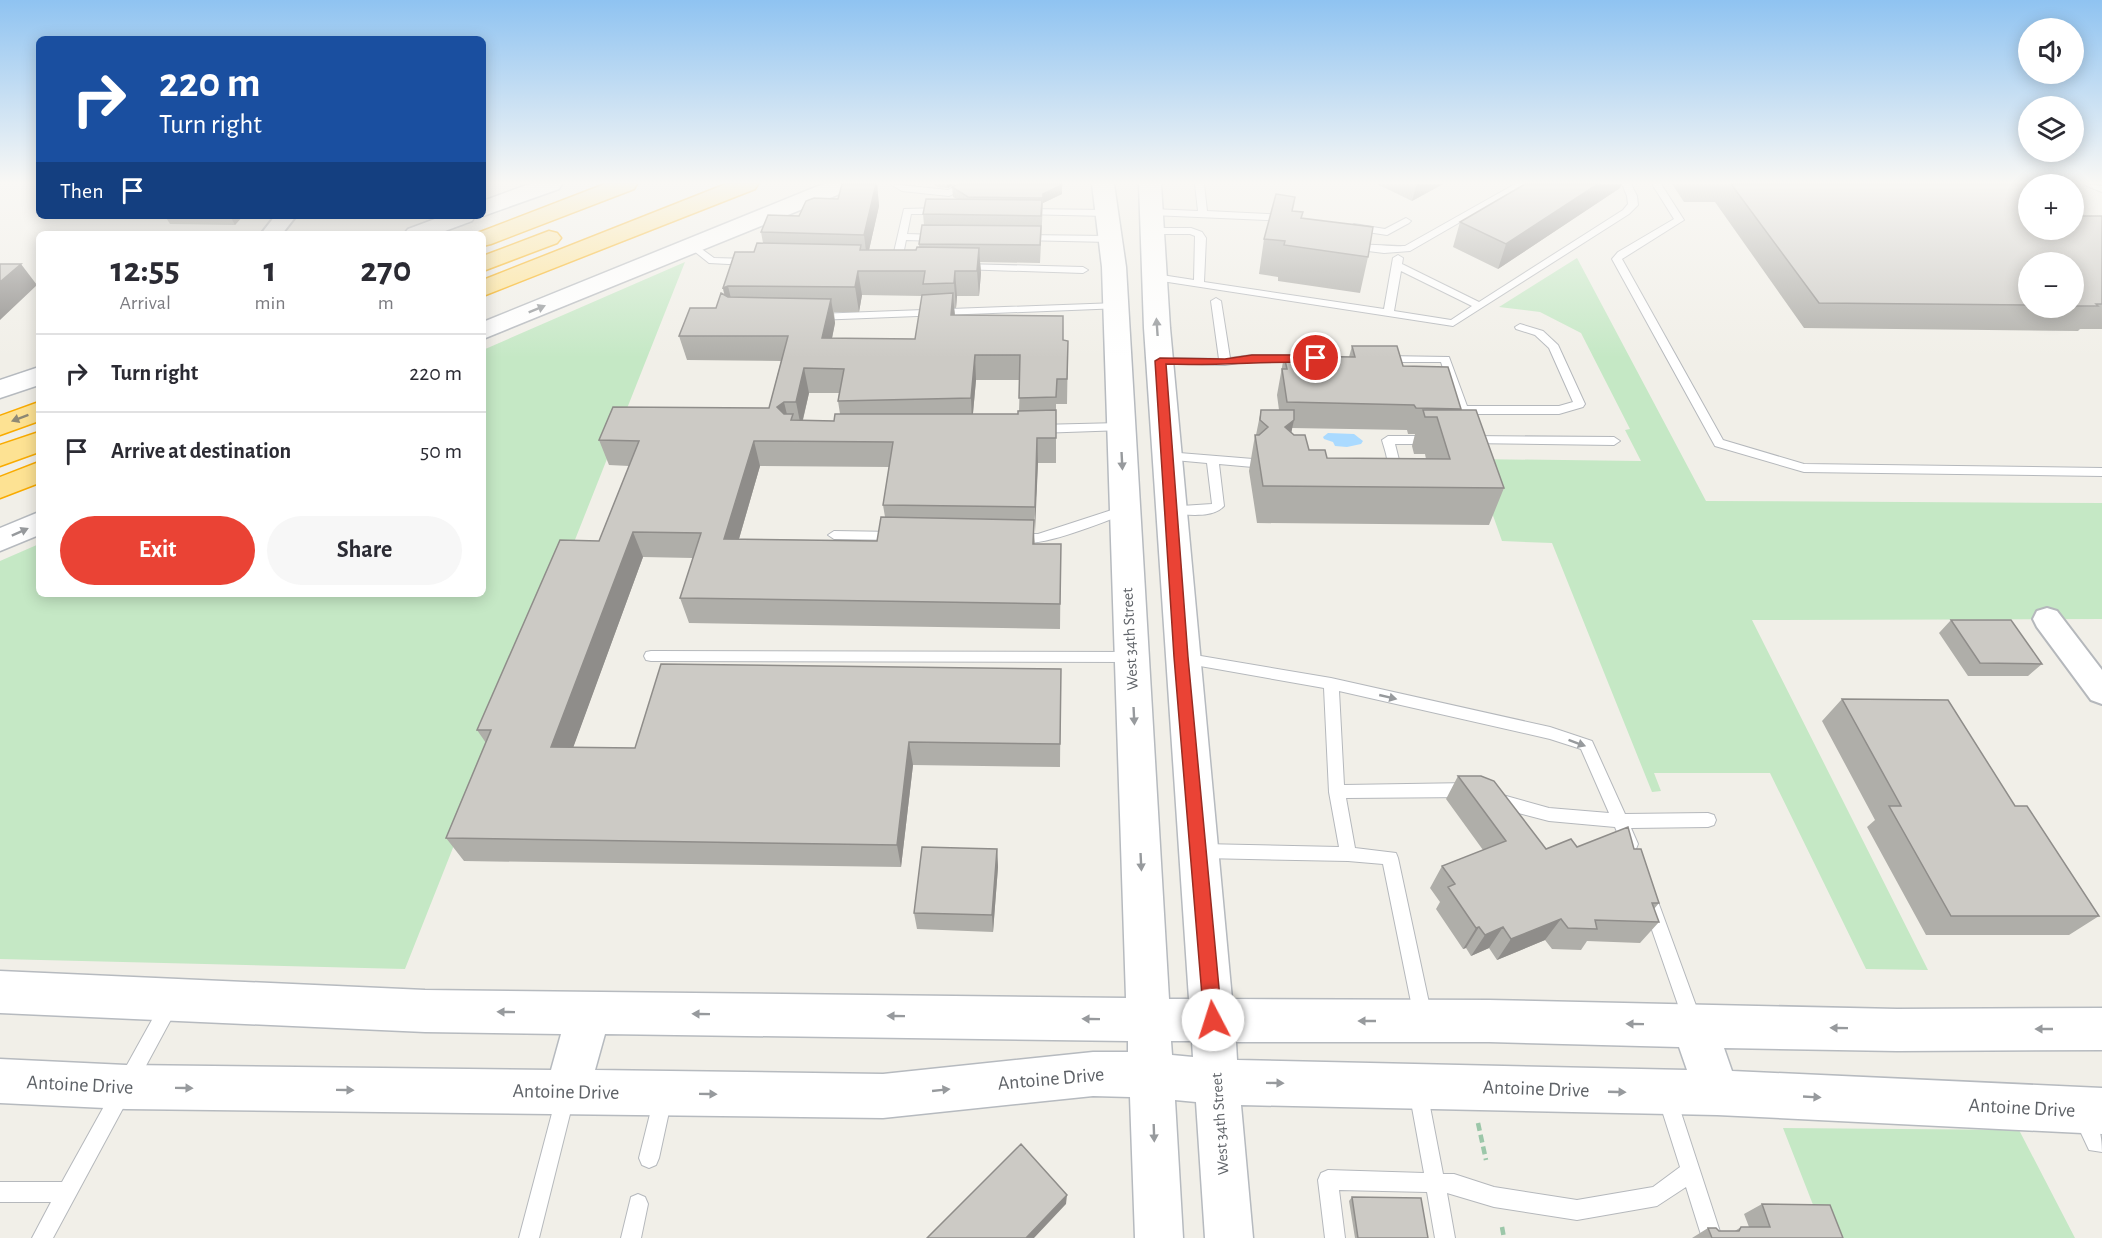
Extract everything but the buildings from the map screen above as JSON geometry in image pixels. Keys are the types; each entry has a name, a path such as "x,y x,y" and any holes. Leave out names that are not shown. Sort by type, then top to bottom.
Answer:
{"highway":[{"path":"486,263 539,242"},
{"path":"486,288 602,242"},
{"path":"0,426 36,412"},
{"path":"0,456 36,442"},
{"path":"0,488 36,473"}],"main road":[{"path":"486,330 700,242"},
{"name":"West 34th Street","path":"1110,242 1117,306 1120,427 1150,1020 1158,1238"},
{"name":"West 34th Street","path":"1153,242 1181,657 1213,1020 1229,1238"},
{"path":"0,390 36,376"},
{"path":"1124,510 1170,510"},
{"path":"0,540 36,524"},
{"path":"0,992 424,1011 1423,1021 1897,1030 2102,1029"},
{"path":"566,1093 590,1013"},
{"path":"1694,1025 1717,1093"},
{"name":"Antoine Drive","path":"0,1081 126,1087 883,1096 1093,1074 1152,1075 1217,1082 1717,1093 2095,1122"}],"street":[{"path":"2047,619 2102,692"}],"lane":[{"path":"899,242 891,265 908,266"},
{"path":"1199,284 1201,242"},
{"path":"1412,242 1416,244"},
{"path":"1344,245 1398,250 1420,242"},
{"path":"1155,277 1453,322 1579,242"},
{"path":"1642,242 1621,254 1617,259 1618,266 1719,442 1804,468 2102,472"},
{"path":"692,245 712,261 759,262"},
{"path":"1389,312 1398,266 1398,250"},
{"path":"1398,266 1479,306"},
{"path":"955,267 1083,270"},
{"path":"1216,301 1225,362"},
{"path":"803,317 1117,306"},
{"path":"1377,359 1445,359 1463,411 1559,410 1579,404 1554,347 1539,333 1520,327"},
{"path":"1160,361 1225,362 1252,358 1309,358"},
{"path":"1020,430 1120,427"},
{"path":"1375,477 1392,474 1394,464 1388,440 1614,441"},
{"path":"1167,456 1253,463"},
{"path":"1170,510 1209,510 1218,506 1213,461"},
{"path":"1004,538 1038,539 1124,510"},
{"path":"834,535 913,537"},
{"path":"651,656 1131,657"},
{"path":"1181,657 1331,684 1550,733 1587,746 1622,822 1634,855"},
{"path":"1331,684 1337,792 1348,854"},
{"path":"1337,792 1470,790 1524,811 1622,822 1708,820"},
{"path":"1197,851 1348,854 1390,858 1423,1021"},
{"path":"1646,889 1694,1025"},
{"path":"42,1238 172,1000"},
{"path":"1417,1085 1445,1238"},
{"path":"529,1238 566,1093"},
{"path":"1665,1093 1712,1238"},
{"path":"649,1158 664,1094"},
{"path":"1335,1238 1328,1180 1454,1184 1494,1197 1577,1210 1657,1196 1691,1171"},
{"path":"0,1192 66,1192"},
{"path":"631,1238 638,1204"}],"path":[{"path":"1478,1121 1486,1160"},
{"path":"1502,1227 1504,1238"}],"green space":[{"path":"1577,258 1706,501 2102,503 2102,619 1752,620 1928,970 1866,969 1770,773 1654,773 1661,791 1652,792 1552,543 1502,541 1473,459 1641,461 1625,430 1630,429 1581,333 1540,312 1499,307"},
{"path":"685,262 405,969 0,959 0,561 36,545 36,597 486,597 486,349"},
{"path":"1783,1128 2019,1130 2075,1238 1826,1238"}],"water":[{"path":"1328,433 1354,434 1363,441 1361,444 1347,447 1335,446 1333,442 1324,439 1323,437"}],"route":[{"path":"1213,1020 1181,657 1160,361 1225,362 1252,358 1316,358"}]}
